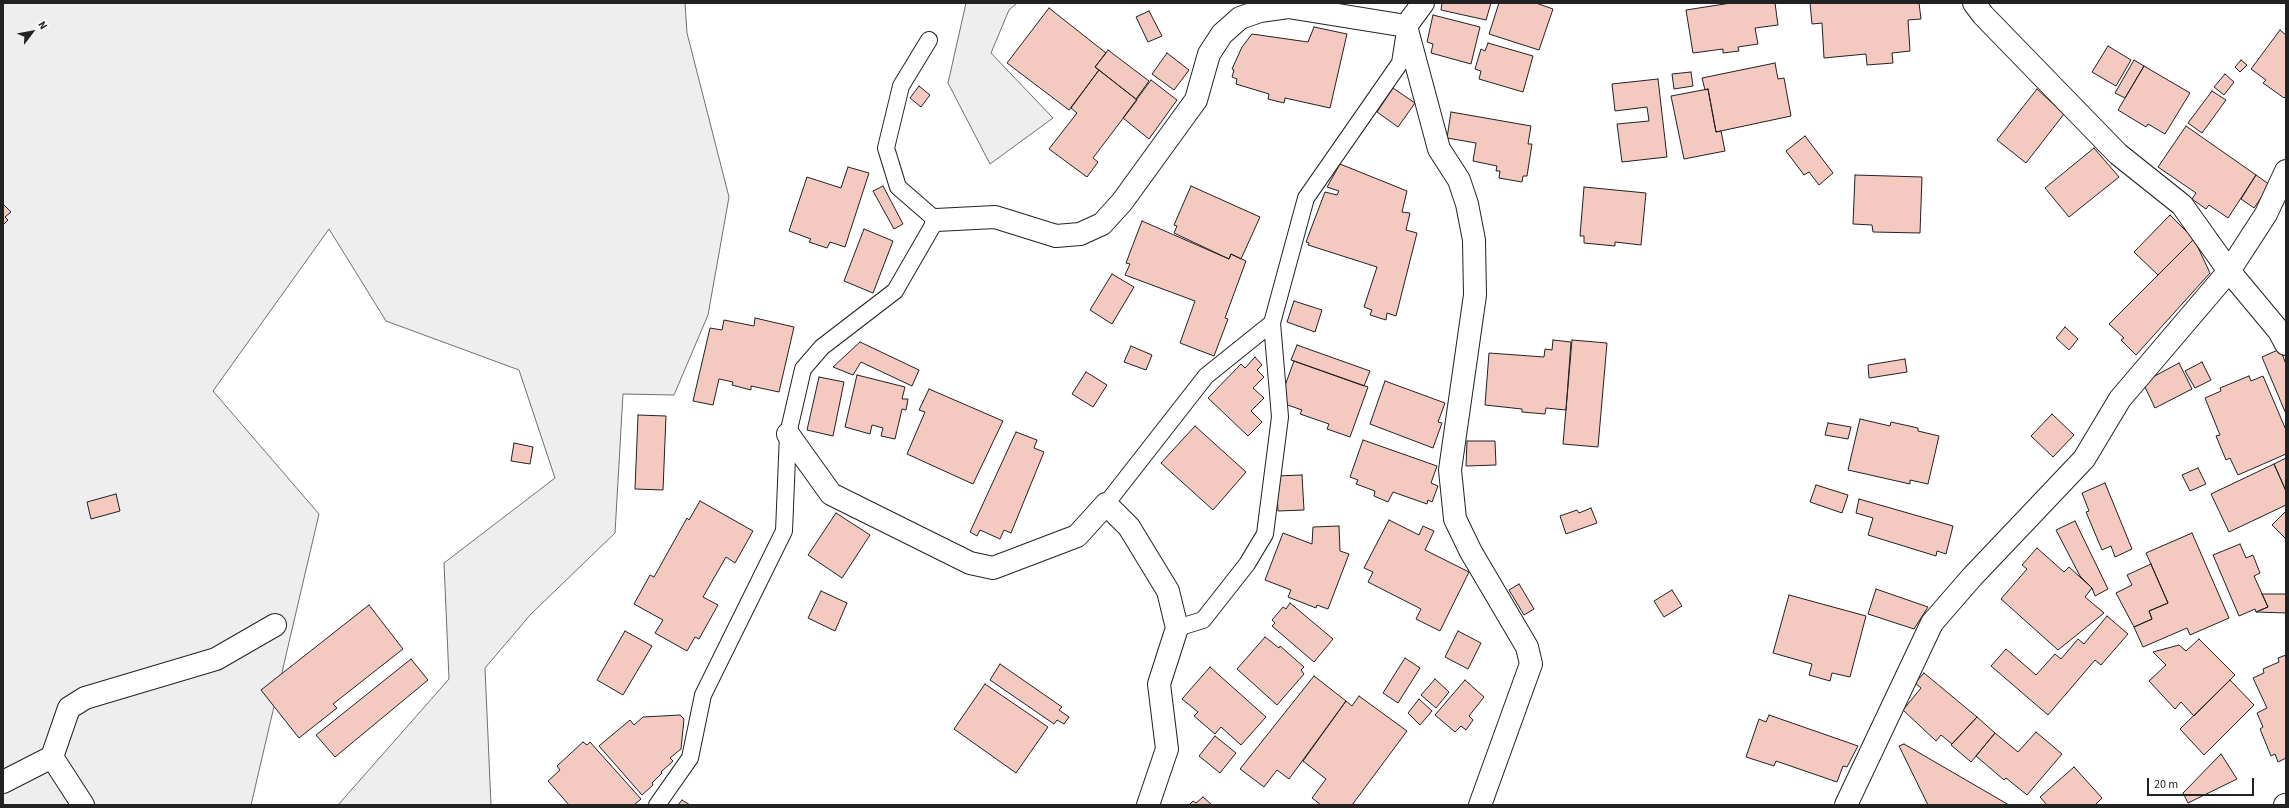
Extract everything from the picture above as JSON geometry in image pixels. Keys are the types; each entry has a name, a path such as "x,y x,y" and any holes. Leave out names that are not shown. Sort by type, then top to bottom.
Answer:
{"street":[{"path":"1406,26 1423,3"},
{"path":"1974,3 1983,15 2118,154 2182,205 2229,271 2279,331 2286,344"},
{"path":"936,220 995,217 1056,236 1080,234 1102,224 1122,202 1196,100 1209,54 1222,34 1240,18 1260,11 1288,7 1406,26"},
{"path":"1406,26 1439,149 1459,180 1467,204 1474,240 1475,295 1450,470 1455,519 1471,552 1527,647 1531,664 1480,805"},
{"path":"1846,805 1932,623 1972,577 2084,459 2120,399 2229,271 2266,214 2286,171"},
{"path":"788,434 831,494 970,563 993,568 1077,536 1106,504 1129,527 1168,591 1177,628 1159,684 1167,749 1148,805"},
{"path":"3,782 52,757 69,708 85,698 216,659 275,625"},
{"path":"52,757 83,805"}],"lane":[{"path":"1177,628 1203,620 1247,564 1265,534 1280,417 1272,323 1306,198 1400,64 1406,26"},
{"path":"657,805 690,758 703,695 784,531 788,434 802,369 822,347 895,292 936,220 898,187 886,148 901,86 929,40"},
{"path":"1106,504 1206,376 1272,323"}],"shaded area":[{"path":"3,3 685,3 687,33 729,197 708,315 674,395 623,394 615,533 531,614 485,668 491,805 338,805 449,679 444,563 555,478 519,370 386,321 329,229 213,391 319,514 251,805 3,805"},
{"path":"966,3 1017,3 1009,10 991,53 1053,118 990,164 948,83"}],"building":[{"path":"1442,3 1491,3 1486,20 1441,10"},
{"path":"1499,3 1536,3 1553,9 1539,50 1489,34"},
{"path":"1731,3 1775,3 1778,25 1755,28 1758,44 1738,47 1739,51 1723,53 1723,49 1693,53 1686,10"},
{"path":"1810,3 1919,3 1921,19 1908,20 1910,51 1892,53 1893,63 1867,65 1866,54 1824,58 1822,23 1812,24"},
{"path":"1049,8 1106,53 1095,67 1099,70 1069,110 1007,63"},
{"path":"1149,11 1162,36 1148,42 1136,17"},
{"path":"1433,15 1480,27 1471,64 1431,53 1433,44 1427,42"},
{"path":"1314,27 1347,34 1330,108 1285,98 1284,103 1268,99 1269,94 1236,84 1237,79 1232,77 1234,70 1232,69 1242,47 1252,34 1308,42"},
{"path":"2280,30 2286,35 2286,96 2284,98 2263,83 2266,80 2251,69"},
{"path":"1488,43 1533,56 1523,92 1479,79 1481,71 1475,69 1481,49 1485,51"},
{"path":"2108,46 2131,60 2116,86 2092,72"},
{"path":"1108,50 1149,81 1136,99 1095,67"},
{"path":"1167,53 1189,70 1174,90 1152,74"},
{"path":"2134,60 2144,66 2125,98 2115,93"},
{"path":"2241,60 2247,65 2240,72 2235,67"},
{"path":"1775,63 1778,79 1784,78 1791,116 1716,132 1708,89 1705,90 1702,78"},
{"path":"2144,66 2190,93 2165,134 2148,124 2146,127 2118,110"},
{"path":"1099,70 1137,100 1093,158 1098,162 1087,177 1049,149 1077,113 1071,108"},
{"path":"1691,72 1693,86 1674,89 1672,74"},
{"path":"2225,74 2234,82 2224,95 2214,87"},
{"path":"1658,79 1667,157 1622,162 1617,124 1649,121 1647,107 1615,111 1612,84"},
{"path":"1151,80 1177,100 1149,139 1123,118"},
{"path":"919,86 930,95 921,107 910,98"},
{"path":"1393,88 1415,103 1398,127 1377,112"},
{"path":"1708,89 1716,132 1721,131 1725,151 1684,159 1671,96"},
{"path":"2037,89 2064,114 2026,163 1997,140"},
{"path":"2212,91 2226,100 2202,133 2188,123"},
{"path":"1451,112 1531,126 1528,144 1532,144 1527,176 1523,176 1522,182 1499,178 1500,171 1496,171 1497,166 1473,161 1476,143 1447,138"},
{"path":"2186,126 2256,175 2228,218 2209,205 2206,209 2192,199 2196,193 2158,167"},
{"path":"1805,136 1833,173 1819,185 1809,172 1804,175 1786,151"},
{"path":"2094,148 2119,177 2069,217 2045,188"},
{"path":"1340,164 1407,191 1402,212 1410,213 1406,230 1417,233 1396,316 1387,313 1386,320 1370,315 1372,310 1364,307 1377,267 1308,245 1309,243 1306,242 1325,192 1337,195 1339,191 1327,187"},
{"path":"848,167 869,173 845,247 830,242 827,248 809,242 811,239 789,231 807,177 841,188"},
{"path":"1855,175 1922,177 1920,233 1873,232 1872,225 1853,224"},
{"path":"2256,175 2270,185 2254,208 2241,199"},
{"path":"883,186 903,224 894,229 873,191"},
{"path":"1191,186 1260,217 1241,259 1231,254 1229,259 1174,233 1177,226 1174,225"},
{"path":"1584,187 1646,193 1641,245 1615,242 1615,246 1584,243 1584,236 1580,236"},
{"path":"3,204 11,212 5,217 8,220 3,225"},
{"path":"2170,215 2194,239 2158,275 2134,252"},
{"path":"1142,221 1229,259 1231,254 1246,261 1225,318 1228,319 1214,356 1180,343 1195,301 1125,275 1130,264 1126,263"},
{"path":"864,229 893,241 873,293 844,281"},
{"path":"2194,239 2210,273 2136,355 2121,340 2124,338 2109,324"},
{"path":"1112,274 1134,287 1112,324 1090,310"},
{"path":"1294,301 1322,310 1315,332 1287,322"},
{"path":"755,318 794,327 779,392 751,386 751,390 732,385 733,382 719,379 713,405 693,401 710,328 722,330 724,320 754,326"},
{"path":"2065,327 2078,339 2069,350 2056,338"},
{"path":"1553,340 1571,342 1566,410 1546,408 1545,414 1522,412 1522,409 1485,405 1489,353 1544,357 1545,349 1552,350"},
{"path":"1572,340 1607,343 1598,447 1563,444"},
{"path":"860,342 919,370 912,386 861,362 853,375 833,367"},
{"path":"1297,345 1370,371 1364,386 1291,360"},
{"path":"1131,346 1152,355 1146,370 1124,362"},
{"path":"2280,349 2286,364 2286,414 2262,357"},
{"path":"1255,357 1262,365 1257,370 1264,377 1253,388 1264,398 1251,411 1262,422 1248,436 1208,398 1241,364 1245,368"},
{"path":"1905,359 1907,372 1869,378 1868,365"},
{"path":"1294,361 1368,387 1350,437 1327,429 1329,424 1300,414 1302,410 1279,402"},
{"path":"2202,362 2211,380 2195,388 2185,371"},
{"path":"2179,363 2192,389 2155,408 2145,387 2151,378"},
{"path":"1086,372 1107,385 1093,407 1072,394"},
{"path":"857,375 905,387 902,399 908,399 906,410 902,409 895,439 881,436 883,428 872,425 870,434 845,427"},
{"path":"2249,376 2251,381 2263,376 2286,430 2286,454 2238,475 2230,458 2226,460 2216,436 2220,435 2205,398 2221,391 2220,388"},
{"path":"819,377 844,382 833,436 807,430"},
{"path":"1385,381 1445,403 1438,422 1442,423 1433,448 1370,424"},
{"path":"929,389 1003,421 973,484 907,454 925,412 919,410"},
{"path":"2052,414 2074,435 2053,457 2031,436"},
{"path":"638,415 666,416 663,490 635,489"},
{"path":"1860,419 1890,426 1891,422 1918,428 1918,431 1939,436 1928,484 1910,480 1910,484 1848,470"},
{"path":"1828,423 1851,427 1848,439 1825,435"},
{"path":"1195,426 1246,472 1213,510 1161,463"},
{"path":"1016,432 1037,440 1034,448 1044,452 1011,533 1004,530 1000,539 980,530 977,536 970,532"},
{"path":"1363,440 1437,466 1431,483 1438,486 1432,502 1428,500 1427,504 1393,492 1388,502 1374,496 1375,491 1356,484 1358,480 1350,477"},
{"path":"1467,441 1495,441 1496,465 1466,466"},
{"path":"514,443 533,447 530,464 511,461"},
{"path":"2286,458 2286,491 2274,464"},
{"path":"2274,464 2286,491 2286,505 2229,532 2211,494"},
{"path":"2198,468 2206,484 2190,491 2182,475"},
{"path":"1302,475 1304,510 1278,511 1276,476"},
{"path":"2105,483 2132,549 2115,557 2111,546 2102,550 2086,512 2089,511 2082,493"},
{"path":"1816,485 1848,495 1842,513 1810,502"},
{"path":"116,494 120,511 91,519 87,502"},
{"path":"1859,499 1953,526 1946,554 1937,551 1936,556 1868,535 1873,518 1856,513"},
{"path":"700,501 753,531 735,563 726,557 703,597 718,605 699,639 695,637 687,651 655,633 663,620 634,604 650,575 654,577 687,518 689,520"},
{"path":"1591,508 1597,523 1566,534 1560,516 1577,510 1579,513"},
{"path":"2286,511 2286,539 2272,525"},
{"path":"836,513 870,535 842,578 808,555"},
{"path":"1389,520 1419,535 1423,526 1434,531 1425,550 1469,572 1440,631 1416,619 1421,609 1368,582 1373,572 1364,568"},
{"path":"2075,521 2108,589 2095,596 2092,588 2080,576 2056,530"},
{"path":"1339,526 1340,551 1349,554 1328,609 1317,605 1316,608 1288,597 1291,590 1265,580 1283,533 1312,544 1313,527"},
{"path":"2192,533 2229,618 2190,635 2187,628 2143,647 2134,627 2152,619 2149,611 2168,603 2146,553"},
{"path":"2240,544 2246,558 2253,555 2260,573 2254,576 2268,607 2256,612 2255,609 2239,616 2213,555"},
{"path":"2037,548 2064,572 2069,567 2092,588 2085,597 2104,613 2058,650 2001,599 2027,569 2022,565"},
{"path":"2151,564 2168,603 2149,611 2152,619 2134,627 2116,593 2132,585 2127,575"},
{"path":"1519,584 1534,609 1524,615 1509,590"},
{"path":"1876,589 1928,607 1914,629 1868,614"},
{"path":"1672,590 1682,606 1664,617 1654,601"},
{"path":"821,591 847,603 835,631 808,618"},
{"path":"2262,594 2286,594 2286,613 2256,612 2268,607"},
{"path":"1789,595 1866,616 1850,677 1832,673 1830,681 1809,675 1812,664 1773,653"},
{"path":"1290,603 1333,639 1314,662 1272,626 1275,623 1272,620 1283,607 1286,609"},
{"path":"369,605 403,649 333,704 337,708 299,738 261,690"},
{"path":"2107,616 2128,634 2101,665 2095,660 2048,715 1991,666 2006,649 2036,675 2055,654 2061,659 2078,639 2084,644"},
{"path":"625,631 652,646 623,695 597,680"},
{"path":"1458,631 1481,643 1468,669 1445,657"},
{"path":"1265,637 1279,648 1280,646 1304,667 1301,670 1304,674 1277,705 1237,669"},
{"path":"2199,639 2235,675 2194,716 2181,702 2175,709 2149,681 2166,665 2153,652 2179,645 2186,651"},
{"path":"2286,655 2286,758 2278,762 2275,754 2271,756 2260,729 2263,727 2257,713 2267,708 2253,678 2264,673 2263,669 2279,662 2278,658"},
{"path":"1405,658 1420,668 1398,703 1383,693"},
{"path":"411,659 428,680 335,757 316,735"},
{"path":"1000,664 1062,707 1059,710 1069,717 1064,724 1057,720 1054,724 990,680"},
{"path":"1210,667 1266,717 1241,745 1221,727 1215,734 1194,716 1198,712 1182,699"},
{"path":"1924,673 1977,717 1952,744 1941,735 1936,741 1903,710 1921,688 1915,683"},
{"path":"1314,676 1346,701 1289,779 1277,770 1264,787 1240,769"},
{"path":"1435,679 1449,692 1436,708 1421,695"},
{"path":"1465,680 1484,697 1469,716 1473,720 1466,730 1461,726 1455,732 1435,715"},
{"path":"2230,680 2254,705 2204,755 2180,729"},
{"path":"985,684 1048,727 1016,773 954,729"},
{"path":"1359,696 1407,731 1352,805 1321,805 1312,798 1326,779 1303,761 1346,701 1352,706"},
{"path":"1419,699 1432,711 1420,725 1408,713"},
{"path":"680,715 684,719 681,749 670,758 673,761 661,772 662,773 652,783 653,785 642,795 599,746 630,720 634,725 643,717"},
{"path":"1769,715 1858,746 1847,767 1843,766 1837,782 1776,761 1774,766 1746,757 1759,719 1766,722"},
{"path":"1977,717 1995,733 1971,762 1951,745"},
{"path":"2036,732 2062,754 2027,795 2006,778 2004,780 1976,756 1995,733 2018,752"},
{"path":"1215,736 1236,753 1220,773 1199,756"},
{"path":"583,742 587,745 590,742 641,799 634,805 569,805 548,781 560,770 557,766"},
{"path":"1904,744 2009,805 1928,805 1899,746"},
{"path":"2221,754 2237,779 2188,803 2183,793"},
{"path":"2074,767 2102,798 2096,804 2097,805 2047,805 2040,797"},
{"path":"1203,797 1212,805 1189,805 1193,801 1196,803"},
{"path":"682,800 690,805 678,805"}]}
